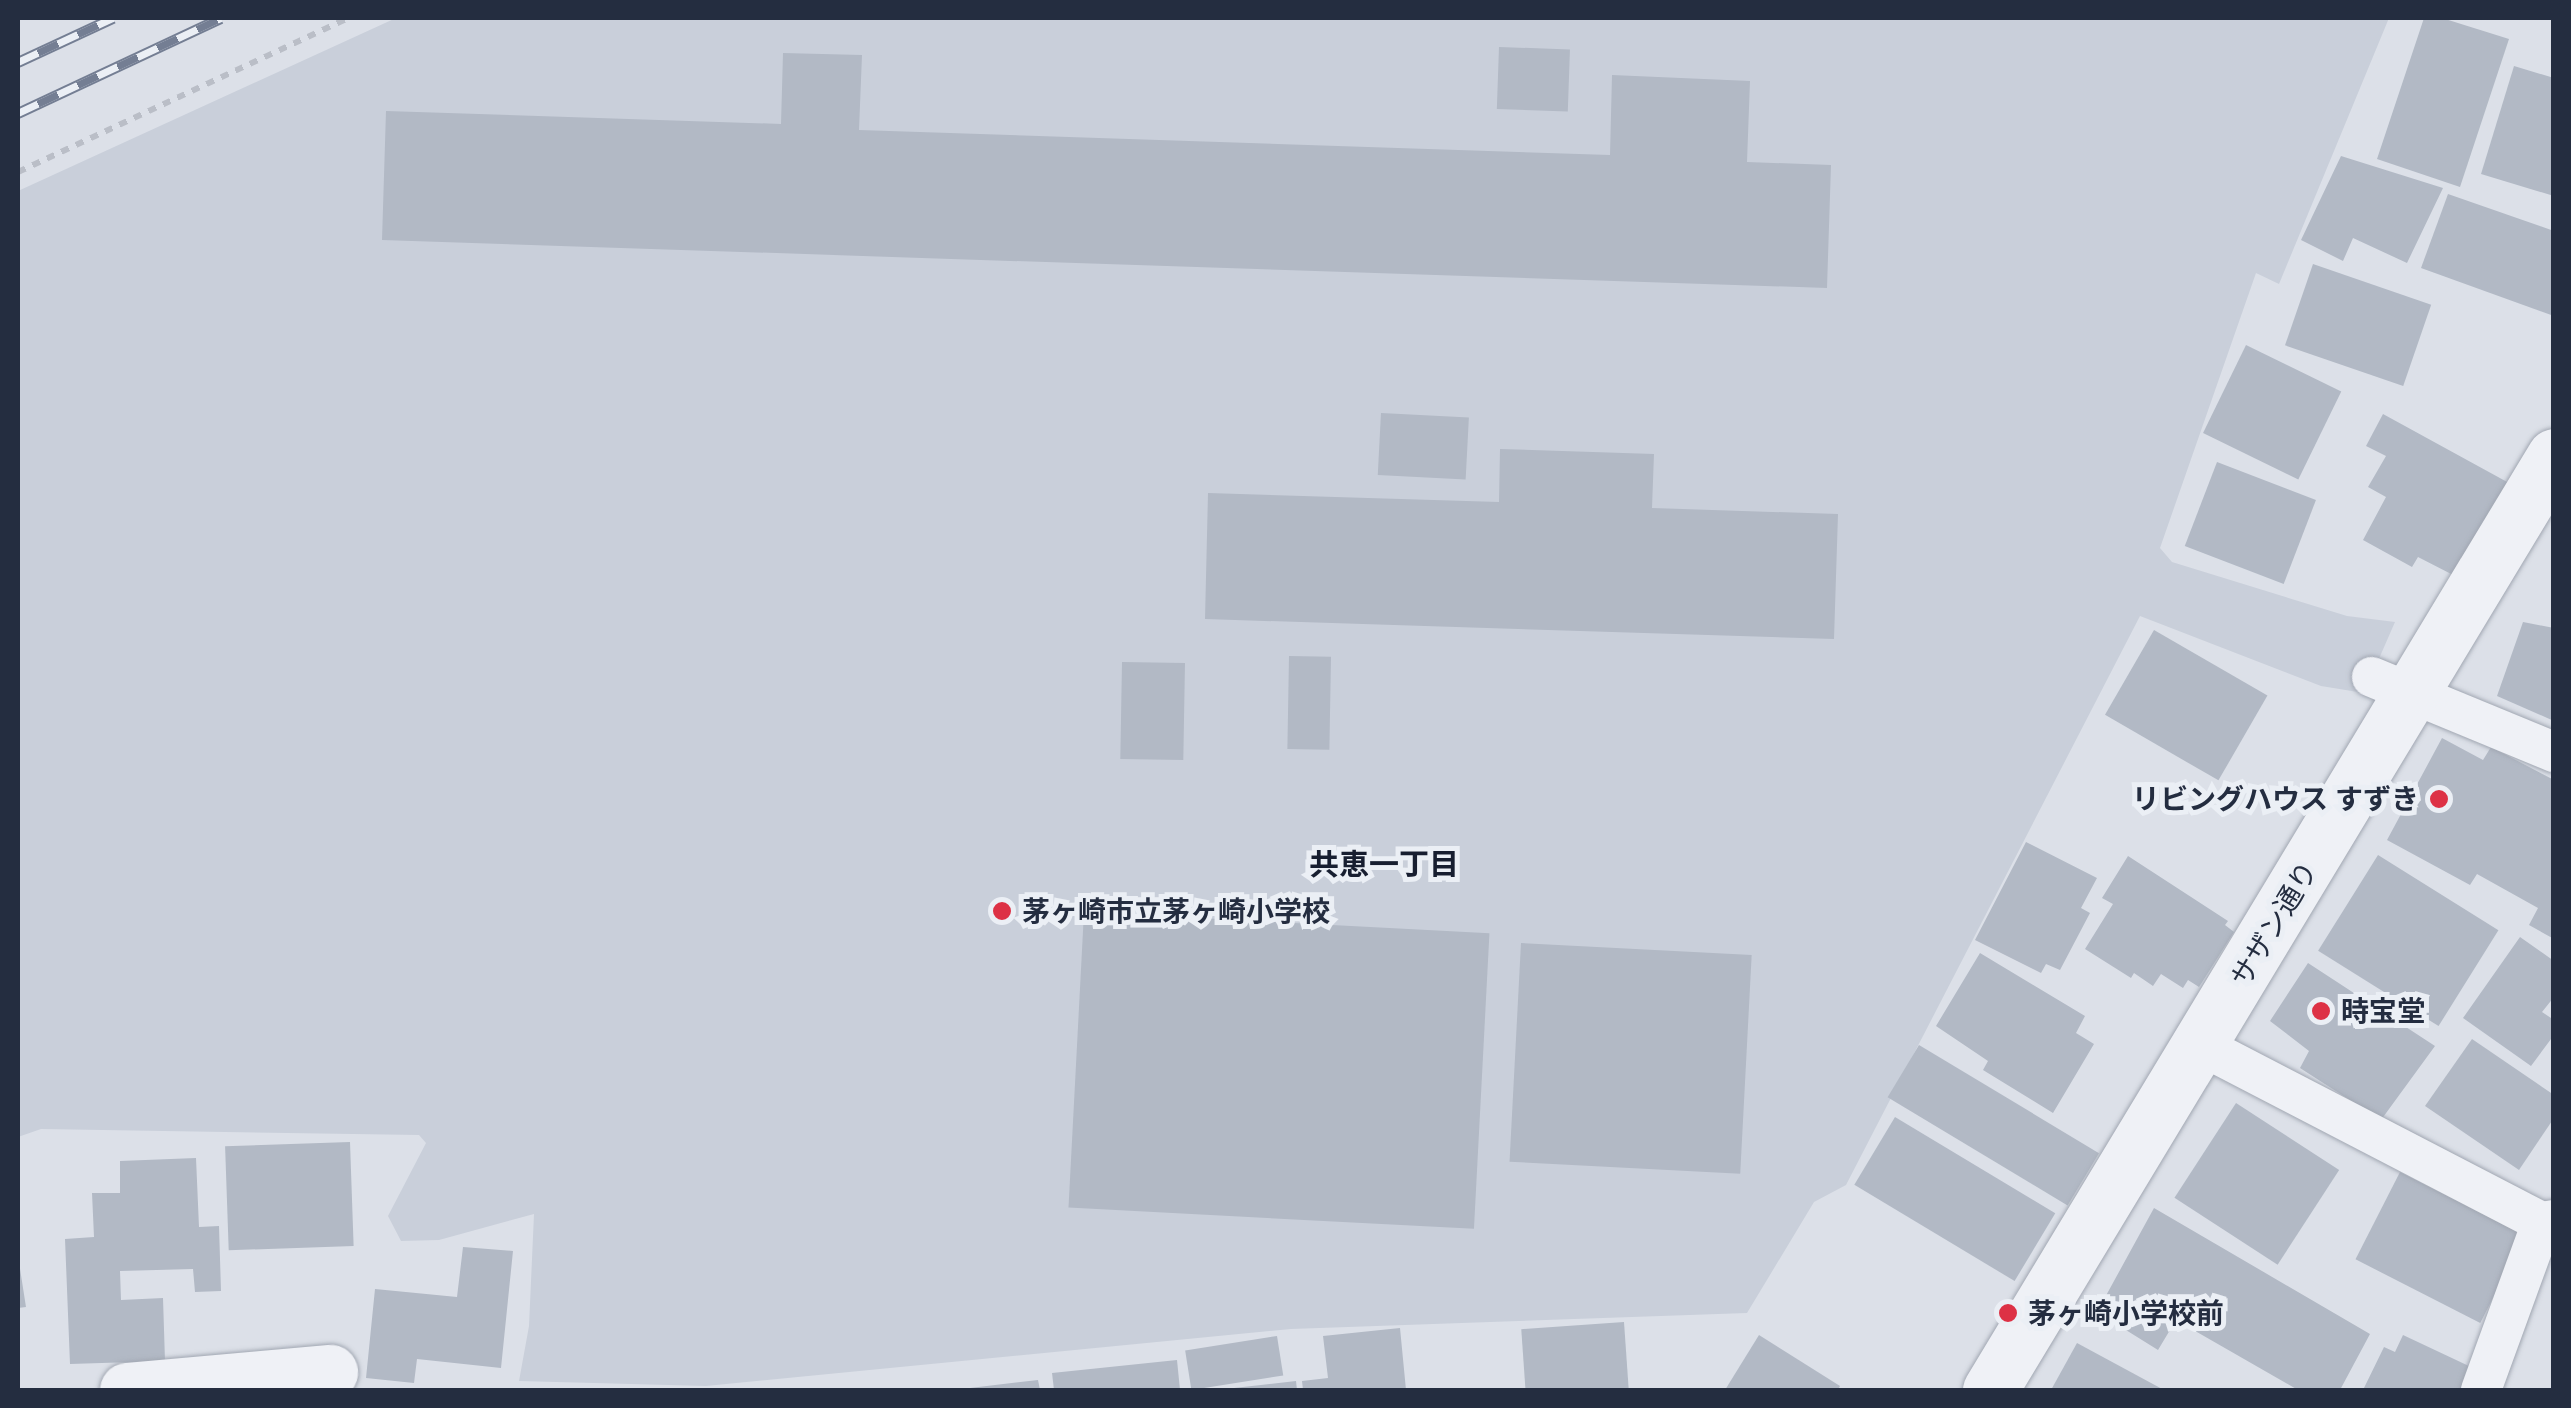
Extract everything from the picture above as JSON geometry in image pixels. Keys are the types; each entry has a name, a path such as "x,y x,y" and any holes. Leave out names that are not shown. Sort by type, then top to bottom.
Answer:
{"street":[{"name":"サザン通り","path":"1990,1390 2200,1045 2393,686 2554,456"},
{"path":"127,1390 330,1372"}],"lane":[{"path":"2393,686 2554,752"},
{"path":"2200,1045 2548,1221 2481,1390"}],"path":[{"path":"18,172 349,18"}],"shaded area":[{"name":"茅ヶ崎市立茅ヶ崎小学校","path":"396,18 2389,18 2279,284 2256,273 2160,548 2172,562 2347,616 2395,622 2364,693 2321,686 2140,616 1846,1185 1814,1202 1747,1313 1291,1329 706,1386 519,1381 529,1326 534,1214 439,1240 401,1241 388,1216 426,1143 419,1135 41,1129 18,1137 18,191"}],"building":[{"path":"2424,18 2442,18 2509,39 2460,187 2377,159"},
{"path":"1499,47 1570,49 1568,111 1497,109"},
{"path":"783,53 862,55 859,130 1610,155 1612,75 1750,81 1747,162 1831,165 1827,288 382,240 386,111 781,124"},
{"path":"2514,66 2554,78 2554,196 2481,174"},
{"path":"2341,156 2443,188 2407,263 2353,238 2343,261 2301,240"},
{"path":"2448,194 2554,231 2554,316 2421,268"},
{"path":"2313,264 2431,305 2403,386 2285,345"},
{"path":"2246,345 2341,391 2298,480 2203,433"},
{"path":"1381,413 1469,418 1466,480 1378,475"},
{"path":"2383,414 2509,483 2457,577 2418,557 2412,567 2363,540 2386,497 2368,487 2386,456 2366,446"},
{"path":"1500,449 1654,454 1652,508 1838,514 1834,639 1205,619 1208,493 1499,502"},
{"path":"2217,462 2316,500 2284,584 2185,546"},
{"path":"2523,622 2554,628 2554,721 2497,696"},
{"path":"2154,630 2267,695 2218,780 2105,715"},
{"path":"1289,656 1331,657 1329,750 1287,749"},
{"path":"1122,662 1185,663 1183,760 1120,759"},
{"path":"2442,738 2483,760 2491,747 2554,780 2554,939 2529,925 2538,908 2477,874 2470,885 2387,840"},
{"path":"2026,842 2097,878 2081,908 2090,913 2060,970 2046,964 2041,973 1975,940"},
{"path":"2378,855 2498,930 2439,1026 2318,951"},
{"path":"2128,856 2228,921 2225,925 2234,932 2199,987 2188,980 2183,988 2161,974 2153,986 2134,973 2131,978 2085,949 2113,904 2102,898"},
{"path":"1084,912 1489,933 1474,1229 1069,1208"},
{"path":"2520,937 2554,961 2554,997 2542,1012 2554,1020 2554,1035 2531,1066 2463,1018"},
{"path":"1521,943 1752,955 1740,1174 1510,1162"},
{"path":"1980,953 2085,1016 2076,1033 2094,1044 2053,1113 1983,1070 1988,1061 1936,1026"},
{"path":"2308,963 2435,1046 2381,1120 2300,1068 2309,1051 2270,1021"},
{"path":"2472,1039 2554,1095 2554,1118 2519,1170 2425,1106"},
{"path":"1919,1045 2099,1153 2068,1205 1888,1097"},
{"path":"2236,1103 2339,1170 2278,1265 2174,1198"},
{"path":"1895,1117 2055,1213 2015,1281 1854,1185"},
{"path":"350,1142 354,1246 229,1250 225,1146"},
{"path":"196,1158 199,1227 219,1226 221,1291 195,1292 193,1269 120,1271 121,1300 163,1298 165,1361 70,1364 65,1239 94,1237 92,1193 120,1193 120,1161"},
{"path":"2400,1172 2525,1236 2480,1323 2356,1259"},
{"path":"2154,1208 2370,1334 2340,1390 2298,1390 2176,1320 2158,1350 2097,1312"},
{"path":"463,1247 513,1251 501,1368 417,1359 414,1383 366,1378 375,1289 457,1297"},
{"path":"18,1256 26,1307 18,1308"},
{"path":"1624,1322 1629,1390 1526,1390 1521,1329"},
{"path":"1400,1328 1406,1390 1303,1390 1302,1381 1328,1378 1323,1336"},
{"path":"1759,1335 1840,1386 1838,1390 1725,1390"},
{"path":"2403,1335 2471,1367 2460,1390 2363,1390 2384,1347 2395,1352"},
{"path":"1277,1336 1283,1376 1191,1390 1185,1351"},
{"path":"2077,1343 2164,1390 2051,1390"},
{"path":"1177,1360 1180,1390 1054,1390 1052,1373"},
{"path":"1038,1380 1040,1390 970,1390 970,1388"},
{"path":"1296,1381 1297,1390 1234,1390 1234,1388"}],"railway":[{"path":"18,62 113,18"},
{"path":"18,113 221,18"}],"place":[{"name":"リビングハウス すずき","path":"2439,799"},
{"name":"茅ヶ崎市立茅ヶ崎小学校","path":"1002,911"},
{"name":"時宝堂","path":"2321,1011"},
{"name":"茅ヶ崎小学校前","path":"2008,1313"}],"district":[{"name":"共恵一丁目","path":"1384,865"}]}
